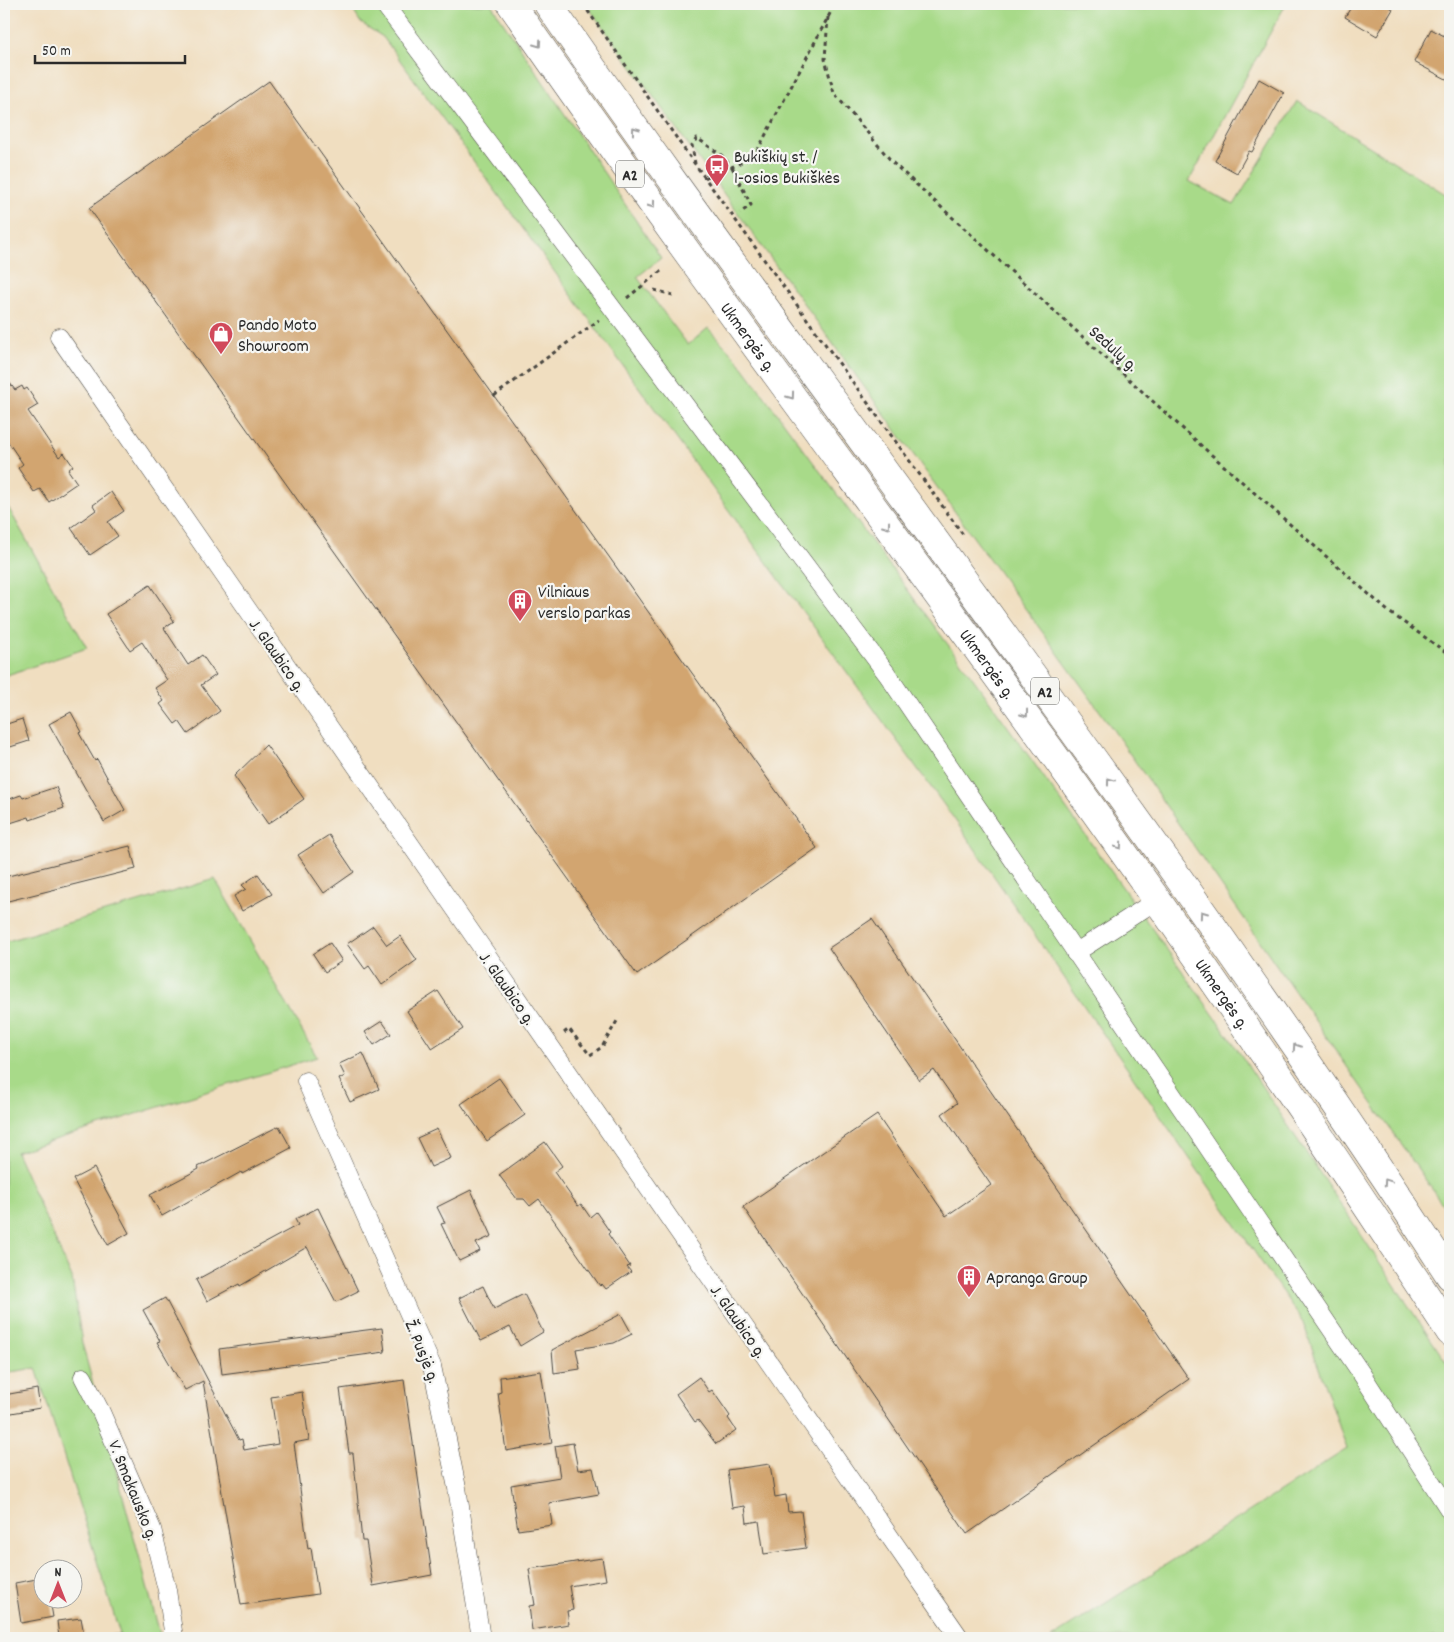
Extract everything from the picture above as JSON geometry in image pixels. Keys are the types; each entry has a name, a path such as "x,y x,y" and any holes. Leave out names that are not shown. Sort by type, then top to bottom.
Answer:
{"highway":[{"name":"Ukmergės g.","path":"510,4 648,200 1034,726 1248,1030 1450,1332"},
{"name":"Ukmergės g.","path":"548,4 658,162 1133,814 1269,1008 1450,1276"}],"street":[{"path":"384,4 886,674 1356,1365 1450,1511"},
{"name":"J. Glaubico g.","path":"59,337 547,1045 960,1638"},
{"path":"1075,953 1157,900"},
{"name":"Ž. Pusjė g.","path":"306,1081 432,1366 457,1488 481,1638"},
{"name":"V. Smakausko g.","path":"83,1377 101,1412 152,1529 166,1590 174,1638"}],"path":[{"path":"583,4 728,208"},
{"path":"732,167 755,155 835,4"},
{"name":"Sedulų g.","path":"828,17 825,59 834,92 893,163 1212,455 1389,612 1450,656"},
{"path":"695,164 692,145 697,138 721,155 727,164 732,167 751,205 740,213"},
{"path":"705,178 727,164"},
{"path":"494,396 614,309 661,271"},
{"path":"654,290 673,295"},
{"path":"547,1045 569,1029 590,1055 602,1047 616,1021"}],"green space":[{"path":"349,4 491,4 661,258 637,277 688,345 708,328 737,359 986,696 1225,1031 1450,1368 1450,1638 1051,1638 1347,1449 1303,1322 955,820 383,37 361,23"},
{"path":"586,4 1286,4 1189,181 1234,205 1297,101 1450,197 1450,1215 1107,721"},
{"path":"4,500 87,648 4,676"},
{"path":"215,879 317,1057 16,1152 72,1278 82,1343 161,1638 96,1638 120,1634 36,1368 4,1373 4,942"}],"building":[{"path":"1353,4 1384,4 1393,9 1377,36 1345,17"},
{"path":"1431,29 1450,39 1450,81 1414,62"},
{"path":"1259,79 1284,93 1252,152 1249,151 1237,173 1215,161"},
{"name":"Vilniaus verslo parkas","path":"269,81 817,848 637,975 89,208"},
{"path":"4,375 15,390 22,386 24,390 27,388 38,405 28,411 59,457 64,453 73,466 68,470 77,483 49,502 40,489 34,492 18,468 23,464 4,436"},
{"path":"111,492 124,511 108,522 118,536 90,555 71,528 96,510 93,505"},
{"path":"150,585 174,621 164,628 188,665 202,655 216,675 201,685 220,711 188,734 179,721 175,724 160,704 164,701 155,688 167,680 142,642 130,650 106,614"},
{"path":"71,712 82,732 79,733 95,761 97,759 125,810 104,822 49,724"},
{"path":"22,719 29,741 4,749 4,725"},
{"path":"266,745 304,799 268,824 234,776"},
{"path":"56,787 64,808 30,820 29,817 4,825 4,801 21,795 23,798"},
{"path":"329,835 354,872 324,893 298,855"},
{"path":"130,846 136,869 4,902 4,877"},
{"path":"258,874 272,894 242,911 234,896 246,889 242,885"},
{"name":"Apranga Group","path":"872,919 1189,1379 967,1534 743,1207 877,1115 946,1216 991,1185 942,1114 957,1103 934,1070 919,1080 829,948"},
{"path":"373,926 387,945 400,936 417,960 382,985 369,966 365,969 347,944"},
{"path":"330,943 342,961 325,972 313,954"},
{"path":"438,991 463,1029 432,1049 407,1011"},
{"path":"382,1021 391,1034 374,1045 365,1032"},
{"path":"363,1053 379,1089 350,1102 339,1079 345,1076 339,1064"},
{"path":"499,1078 525,1115 487,1141 461,1104"},
{"path":"279,1126 291,1148 242,1174 241,1172 162,1216 150,1195 199,1169 198,1167"},
{"path":"437,1129 451,1158 431,1167 417,1138"},
{"path":"545,1142 562,1166 554,1172 578,1206 581,1204 590,1217 596,1212 610,1232 608,1234 630,1266 627,1267 631,1272 606,1289 602,1284 600,1286 539,1199 530,1206 524,1199 517,1199 499,1175"},
{"path":"94,1168 129,1233 108,1245 73,1179"},
{"path":"471,1190 492,1236 476,1243 480,1251 459,1261 441,1224 445,1223 437,1207"},
{"path":"318,1208 358,1291 336,1302 307,1247 240,1286 239,1284 207,1301 196,1280 298,1225 295,1219"},
{"path":"483,1286 494,1309 524,1294 543,1332 520,1346 510,1327 481,1341 459,1298"},
{"path":"165,1298 239,1440 242,1439 244,1450 278,1444 271,1397 302,1392 309,1440 294,1443 308,1549 311,1548 318,1594 241,1605 203,1381 185,1390 157,1342 160,1341 143,1310"},
{"path":"621,1314 632,1334 614,1343 576,1349 580,1369 554,1373 552,1350"},
{"path":"382,1328 385,1352 222,1374 219,1349"},
{"path":"541,1371 552,1443 506,1451 498,1393 501,1392 500,1377"},
{"path":"699,1377 709,1392 712,1390 730,1416 728,1418 736,1430 716,1444 698,1420 695,1422 676,1394"},
{"path":"404,1380 432,1575 373,1586 366,1541 362,1541 353,1453 349,1453 340,1389"},
{"path":"37,1389 40,1408 6,1414 4,1395"},
{"path":"573,1443 578,1470 593,1468 599,1494 549,1503 552,1525 518,1530 511,1485 560,1477 555,1446"},
{"path":"770,1464 775,1497 786,1495 788,1512 801,1511 806,1548 764,1554 759,1521 747,1523 745,1506 732,1508 727,1470"},
{"path":"602,1558 606,1580 569,1586 573,1610 567,1611 569,1624 532,1630 529,1606 535,1605 529,1569"},
{"path":"32,1580 32,1610 52,1610 53,1617 21,1623 15,1583"},
{"path":"81,1618 84,1634 59,1637 57,1621"}],"place":[{"name":"Bukiškių st. / 1-osios Bukiškės","path":"717,187"},
{"name":"Pando Moto Showroom","path":"221,355"},
{"name":"Vilniaus verslo parkas","path":"520,622"},
{"name":"Apranga Group","path":"969,1298"}]}
